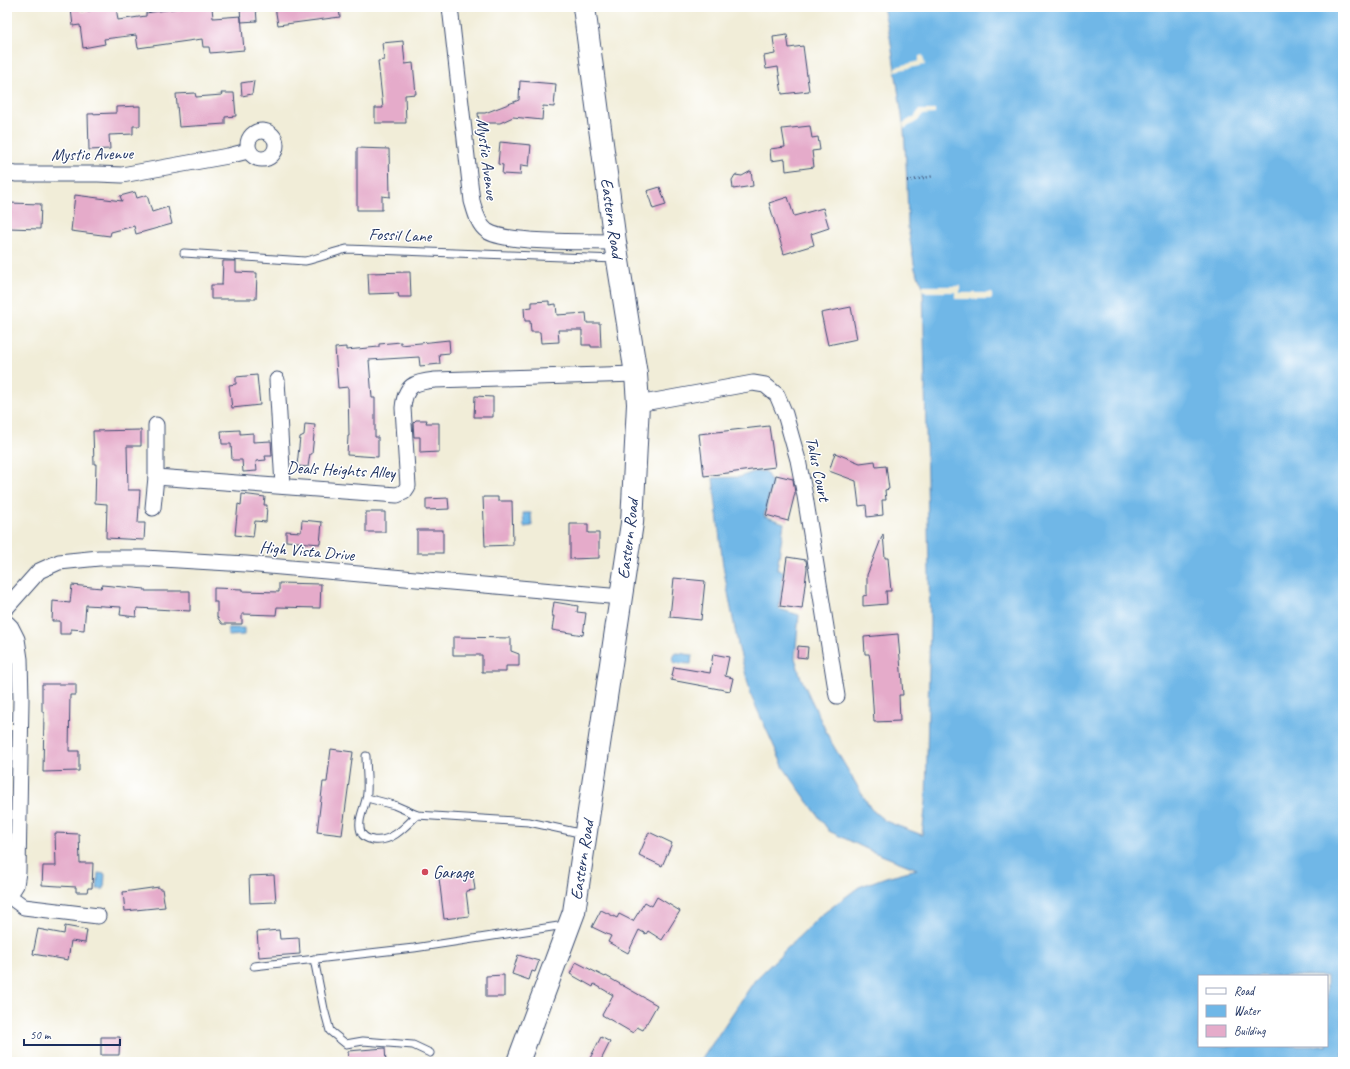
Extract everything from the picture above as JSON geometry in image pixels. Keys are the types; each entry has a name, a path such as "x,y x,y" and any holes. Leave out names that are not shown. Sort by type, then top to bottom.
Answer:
{"highway":[{"name":"Eastern Road","path":"518,1062 574,912 632,524 638,404 636,374 616,251 584,7"}],"street":[{"name":"Mystic Avenue","path":"450,7 472,201 475,213 485,230 495,236 616,251"},
{"name":"Mystic Avenue","path":"7,172 16,174 122,175 248,151"},
{"name":"Deals Heights Alley","path":"156,477 397,494 404,492 408,486 403,408 404,396 411,386 424,381 636,374"},
{"path":"277,380 283,486"},
{"name":"Talus Court","path":"638,404 753,383 765,385 777,394 785,414 798,460 837,696"},
{"path":"154,508 156,477 156,425"},
{"name":"High Vista Drive","path":"7,607 39,571 59,562 98,558 145,558 246,564 621,597"},
{"path":"7,623 11,627 17,639 20,659 21,700 18,872 16,885 8,896 24,906 98,916"}],"lane":[{"name":"Fossil Lane","path":"184,253 305,261 321,257 335,251 347,249 616,251"},
{"path":"366,756 367,798 362,811 360,823 363,836 368,839 376,840 387,838 403,830 417,815"},
{"path":"367,798 394,805 417,815 529,822 586,834"},
{"path":"254,966 414,948 569,925"},
{"path":"314,959 330,1031 346,1044 363,1041 413,1045 430,1053"}],"path":[{"path":"907,181 934,176"}],"water":[{"path":"883,7 1343,7 1343,1062 700,1062 755,980 820,916 859,887 886,877 917,869 871,851 829,831 784,768 752,698 738,645 723,566 713,478 740,477 754,472 765,471 772,483 764,516 784,523 777,570 783,571 779,609 799,615 795,658 801,678 830,740 871,809 885,821 922,835 926,802 930,622 923,286 915,269 908,228 904,129 890,37"},
{"path":"523,513 531,513 532,526 524,527"},
{"path":"228,628 244,628 244,635 228,636"},
{"path":"677,653 692,655 691,664 675,663 673,660 674,655"},
{"path":"98,873 105,874 104,889 97,889"}],"pier":[{"path":"923,55 925,65 895,71 895,67 919,61 919,56"},
{"path":"919,110 935,110 935,114 922,115 918,121 904,129 903,123 915,116"},
{"path":"923,286 960,286 960,293 992,293 992,299 955,299 955,292 923,292"}],"building":[{"path":"116,7 118,20 146,16 146,13 186,7 212,7 213,18 241,16 244,50 210,53 209,47 203,47 202,39 138,48 136,35 104,39 105,44 83,48 80,25 73,26 71,9 80,8 81,12"},
{"path":"240,7 256,7 257,21 241,22"},
{"path":"275,7 339,7 340,17 278,25"},
{"path":"787,35 789,48 803,46 809,91 782,94 778,67 766,69 764,56 775,54 773,37"},
{"path":"403,41 405,64 413,63 416,94 405,95 406,123 375,123 375,108 383,108 378,61 384,60 382,43"},
{"path":"254,81 252,94 242,96 241,83"},
{"path":"520,81 556,84 554,107 543,106 542,120 513,117 500,123 479,123 478,113 485,113 519,100"},
{"path":"195,93 196,97 222,95 221,93 234,93 236,116 225,117 225,124 179,127 176,94"},
{"path":"140,106 140,126 133,126 133,134 109,135 110,149 89,150 88,114 116,113 116,107"},
{"path":"810,126 812,138 818,137 820,150 812,151 814,167 786,171 785,159 771,161 770,149 785,147 782,129"},
{"path":"500,142 531,145 529,166 521,165 520,175 502,174 503,165 498,164"},
{"path":"357,148 389,149 390,197 382,196 382,210 357,210"},
{"path":"751,171 753,186 733,189 732,180 735,175 742,176"},
{"path":"660,187 666,205 653,209 647,191"},
{"path":"135,192 137,198 147,195 152,212 168,207 172,224 136,234 134,226 111,232 110,236 71,231 75,195 122,201 120,196"},
{"path":"788,197 794,216 823,208 829,228 811,234 814,245 784,254 769,203"},
{"path":"9,203 41,204 40,229 8,228"},
{"path":"223,261 236,261 236,272 257,273 256,299 211,299 211,285 222,285"},
{"path":"410,272 411,297 399,297 398,293 369,294 368,273"},
{"path":"549,301 549,305 556,304 557,315 586,313 587,323 600,323 601,347 582,345 582,330 558,330 559,342 541,343 540,332 531,332 530,321 525,321 524,308 532,307 532,302"},
{"path":"851,307 857,339 828,345 821,313"},
{"path":"449,340 450,353 439,354 440,364 420,366 419,357 369,360 372,398 375,398 375,437 378,437 378,457 347,455 349,436 348,387 338,388 335,348 346,347 346,350 379,347 379,344 401,342 401,345"},
{"path":"257,375 260,405 232,408 229,385 236,384 236,377"},
{"path":"475,396 493,397 493,417 474,417"},
{"path":"416,420 427,420 426,423 439,423 439,452 420,453 420,437 414,437 413,423"},
{"path":"305,424 315,425 312,454 310,454 308,467 297,466 300,437 304,435"},
{"path":"769,426 775,467 704,476 699,434"},
{"path":"141,430 141,446 127,446 128,490 140,490 138,523 145,523 144,540 106,538 107,504 95,503 96,464 94,464 93,431"},
{"path":"240,430 240,434 253,433 253,442 271,441 272,456 265,456 266,460 256,461 257,471 243,472 242,460 232,460 231,444 222,444 221,431"},
{"path":"835,453 860,463 875,461 876,467 886,466 889,489 885,490 886,500 882,500 883,515 867,517 866,505 859,506 856,481 829,471"},
{"path":"776,475 793,479 795,493 788,521 766,515"},
{"path":"242,494 265,497 264,505 267,505 266,522 255,521 253,537 235,535 238,504 241,505"},
{"path":"483,497 498,497 498,501 512,501 513,545 485,546"},
{"path":"448,498 449,509 426,510 426,499"},
{"path":"366,512 385,512 385,532 366,532"},
{"path":"302,520 322,522 320,544 286,541 286,531 301,532"},
{"path":"570,524 588,524 588,533 599,533 599,558 570,559"},
{"path":"417,530 443,530 443,553 417,553"},
{"path":"883,534 885,558 888,558 891,591 886,591 887,604 863,606 863,596 867,595 867,575"},
{"path":"787,557 806,560 807,568 802,609 780,606"},
{"path":"674,578 705,581 701,620 670,617"},
{"path":"279,583 321,584 320,608 277,607 276,615 242,614 242,624 222,624 217,617 217,602 214,602 214,588 242,589 242,591 279,592"},
{"path":"72,585 101,588 102,585 145,589 145,591 190,591 190,611 137,608 136,617 120,615 121,607 86,605 84,630 71,629 71,634 60,634 60,621 52,621 53,601 70,603"},
{"path":"554,602 578,606 577,612 586,613 583,635 552,630"},
{"path":"898,634 903,695 899,695 900,721 874,722 870,659 869,654 865,654 864,637"},
{"path":"453,637 511,638 511,651 519,654 519,666 506,666 506,672 482,672 482,655 453,655"},
{"path":"798,646 808,647 807,658 797,657"},
{"path":"713,654 729,657 725,676 733,678 730,691 671,680 674,667 710,673"},
{"path":"42,684 76,684 76,695 70,695 69,751 79,751 79,771 43,772 44,712 42,712"},
{"path":"331,749 353,752 342,835 317,832 323,782 327,782"},
{"path":"649,832 672,843 662,866 639,855"},
{"path":"55,833 79,834 80,863 93,863 92,888 88,888 87,892 76,892 76,887 42,885 43,866 56,866"},
{"path":"274,875 276,902 250,903 249,876"},
{"path":"473,875 475,890 466,891 469,916 444,919 439,878"},
{"path":"159,887 159,889 162,889 165,907 125,911 123,892"},
{"path":"657,897 680,911 662,940 648,931 646,934 639,930 628,953 608,942 611,936 592,927 601,910 617,918 619,914 633,921 645,902 652,906"},
{"path":"65,926 87,930 85,943 71,941 68,960 33,954 38,929 64,934"},
{"path":"279,930 280,939 299,938 300,954 259,957 257,932"},
{"path":"518,955 539,961 535,972 532,971 529,980 512,974"},
{"path":"576,962 605,977 606,976 657,1005 643,1030 637,1027 633,1033 602,1015 613,995 594,984 593,987 570,974"},
{"path":"504,975 504,997 486,997 486,976"},
{"path":"101,1037 120,1037 119,1055 101,1055"},
{"path":"601,1037 610,1042 600,1062 588,1062"},
{"path":"385,1048 386,1062 349,1062 348,1051"}],"place":[{"name":"Garage","path":"425,872"}]}
